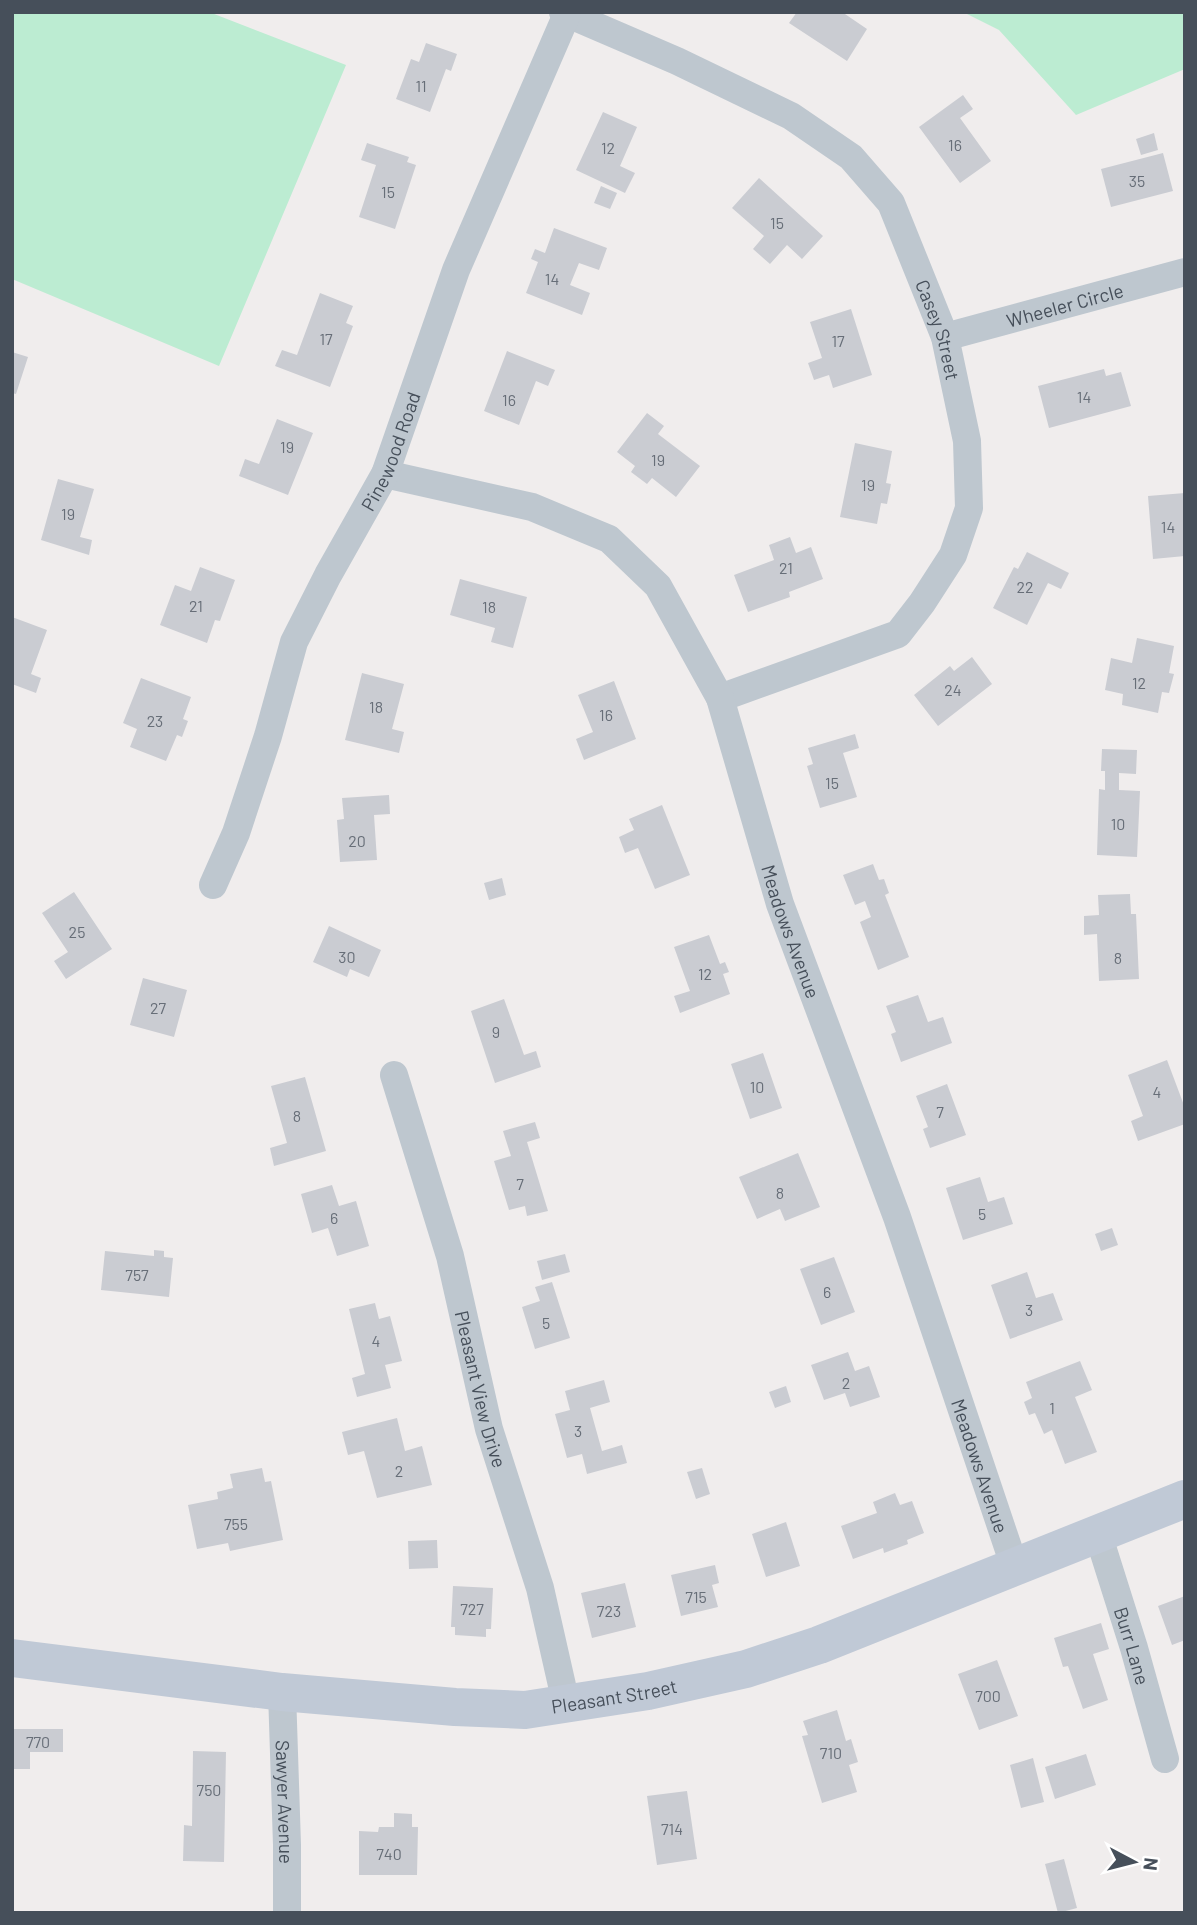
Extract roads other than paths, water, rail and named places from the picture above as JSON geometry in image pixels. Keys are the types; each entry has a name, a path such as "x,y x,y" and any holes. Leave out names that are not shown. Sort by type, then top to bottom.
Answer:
{"main road":[{"name":"Pleasant Street","path":"12,1658 282,1692 455,1707 525,1710 648,1691 746,1669 819,1645 1185,1499"}],"street":[{"name":"Casey Street","path":"566,13 677,61 791,116 851,158 891,203 945,337 968,454 969,508 953,555 898,634 720,698"},
{"name":"Pinewood Road","path":"213,885 236,833 295,642 328,575 386,474 456,270 566,13"},
{"name":"Wheeler Circle","path":"945,337 1185,272"},
{"name":"Meadows Avenue","path":"386,474 532,507 608,539 658,586 720,698 780,904 897,1217 1015,1568"},
{"name":"Pleasant View Drive","path":"394,1075 450,1256 489,1429 540,1588 566,1703"},
{"name":"Burr Lane","path":"1098,1534 1166,1759"},
{"name":"Sawyer Avenue","path":"282,1692 288,1845 287,1913"}]}
